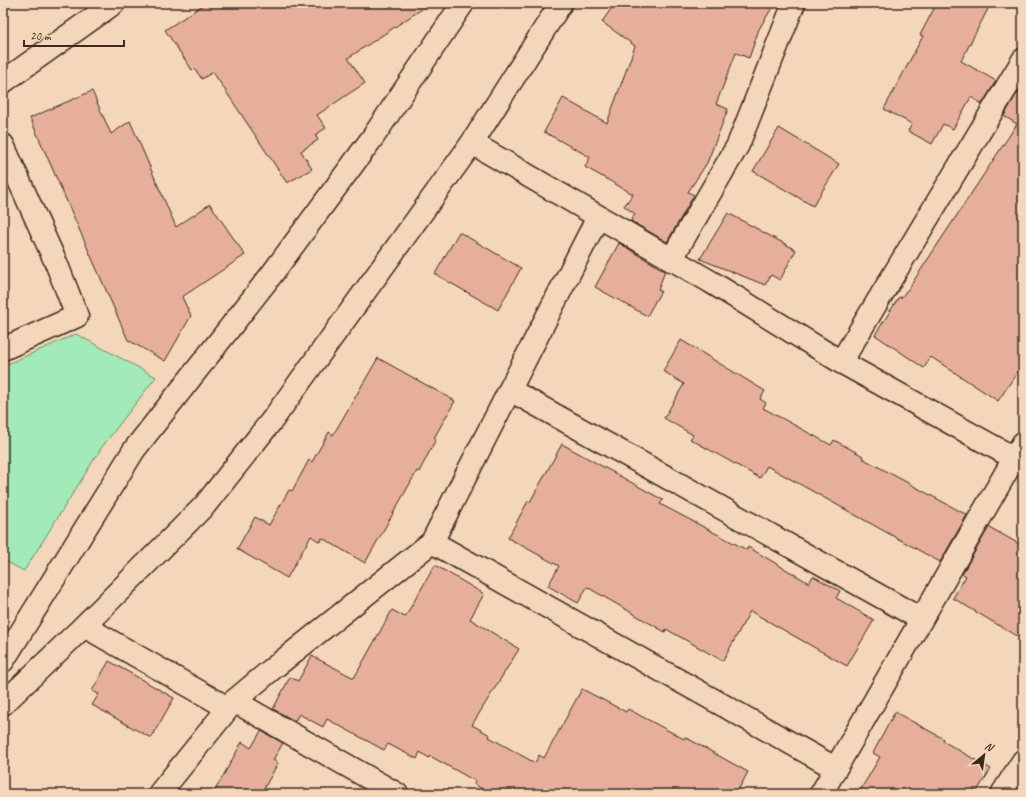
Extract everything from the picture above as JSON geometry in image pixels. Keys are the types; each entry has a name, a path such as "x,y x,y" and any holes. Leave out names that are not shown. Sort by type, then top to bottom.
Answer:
{"street":[{"path":"3,82 114,3"},
{"path":"3,661 134,450 272,274 372,137 463,3"},
{"path":"3,704 84,626 205,505 272,419 472,143 561,3"},
{"path":"671,260 738,145 794,3"},
{"path":"841,362 1023,60"},
{"path":"472,143 841,362 1020,455 921,619 821,794"},
{"path":"3,145 57,265 77,316 3,349"},
{"path":"159,794 231,705 271,670 432,542 598,217"},
{"path":"510,390 921,619"},
{"path":"432,542 835,768"},
{"path":"84,626 396,794"},
{"path":"1002,794 1023,761"}],"green space":[{"path":"76,334 156,377 102,447 24,571 3,560 3,366"}],"building":[{"path":"206,3 431,3 348,58 365,83 317,115 326,128 315,135 318,140 301,151 312,169 287,183 213,72 202,79 194,68 192,70 165,30"},
{"path":"615,3 775,3 759,29 749,58 736,53 716,104 728,109 707,163 688,192 694,195 667,242 631,221 635,214 624,206 633,194 585,167 590,157 544,132 563,98 607,123 635,46 602,22"},
{"path":"937,3 991,3 961,61 996,81 982,104 971,97 953,129 943,124 932,144 908,131 912,124 884,109 923,36 920,35"},
{"path":"92,91 111,134 130,121 176,227 210,204 245,255 182,297 191,316 165,361 128,340 30,118"},
{"path":"1017,93 1023,97 1023,364 998,401 931,357 924,368 875,335 899,297 901,298 907,291 1017,124 1004,116"},
{"path":"779,128 839,164 813,206 753,171"},
{"path":"728,213 796,250 780,280 771,275 765,285 700,259"},
{"path":"459,232 521,268 498,310 435,274"},
{"path":"619,243 665,271 658,290 661,291 647,316 595,287"},
{"path":"681,340 765,391 760,399 766,403 763,408 831,445 834,440 863,456 862,458 967,515 940,562 767,466 760,478 690,439 693,435 664,418 684,384 663,371"},
{"path":"378,358 455,401 434,438 436,439 419,472 417,471 365,563 322,538 320,542 311,536 287,578 237,549 255,517 269,525 289,490 292,491 309,460 312,462 329,432 333,435"},
{"path":"562,444 663,500 660,504 747,550 748,547 809,583 813,576 840,591 836,598 874,620 847,666 750,611 723,661 666,629 665,632 587,587 578,603 548,586 559,566 508,538"},
{"path":"989,527 1023,546 1023,640 953,598 966,576 962,574"},
{"path":"435,565 484,594 470,619 519,649 472,725 490,735 489,737 535,763 539,755 544,758 582,689 626,712 628,709 684,739 685,737 748,772 736,794 491,794 474,784 475,781 420,752 417,759 388,744 384,750 327,719 323,727 299,714 295,721 273,709 290,677 298,681 312,656 354,678 392,610 405,617"},
{"path":"109,661 174,698 151,738 92,705 99,694 92,691"},
{"path":"895,712 944,739 943,741 991,769 975,794 858,794 880,757 873,753"},
{"path":"261,731 283,743 273,760 278,763 261,794 213,794 242,742 251,748"}]}
